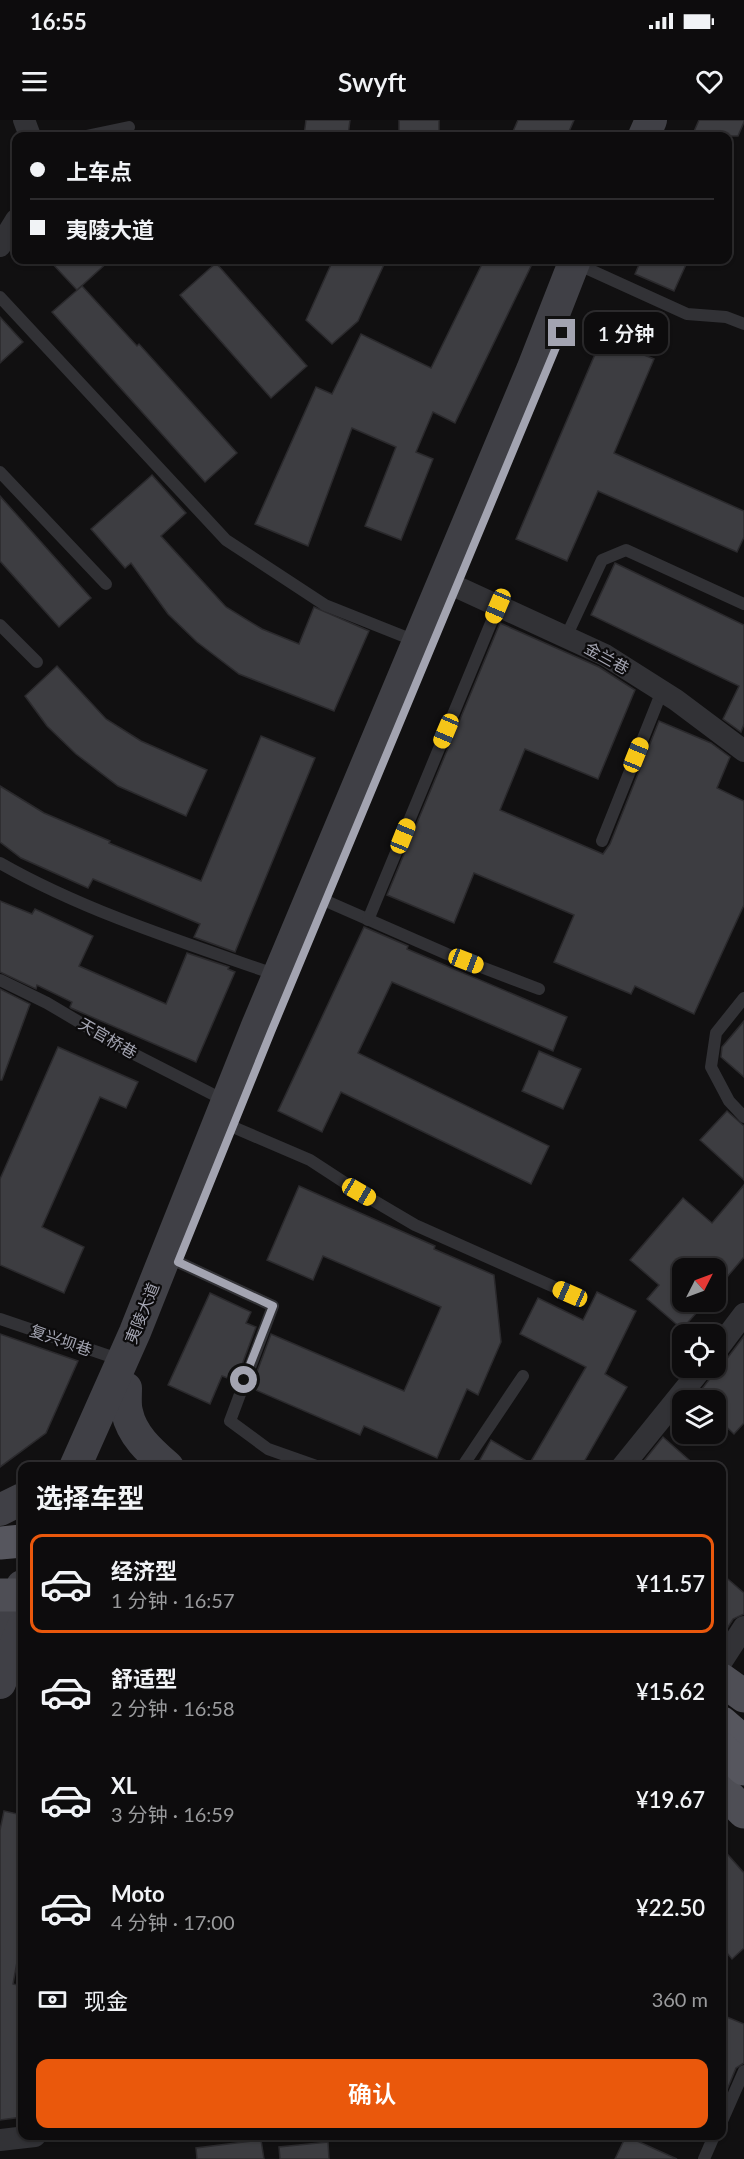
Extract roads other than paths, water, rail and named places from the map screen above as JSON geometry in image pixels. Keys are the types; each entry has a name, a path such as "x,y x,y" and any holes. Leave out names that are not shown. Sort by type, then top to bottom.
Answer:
{"highway":[{"path":"726,1704 744,1719"},
{"path":"726,1726 744,1742"},
{"path":"726,1753 744,1769"}],"main road":[{"name":"夷陵大道","path":"78,1462 178,1262 326,901 542,387 585,264"},
{"name":"夷陵大道","path":"94,1462 117,1385 279,975 532,370 585,264"},
{"path":"67,1462 117,1385"},
{"path":"117,1385 134,1432 162,1462"},
{"path":"0,1510 18,1501"},
{"path":"0,1530 18,1528"},
{"path":"0,1641 14,1571"},
{"path":"0,1685 18,1638"},
{"path":"0,1685 18,1656"},
{"path":"726,1683 744,1696"},
{"path":"726,1794 744,1812"}],"street":[{"path":"0,246 12,226"},
{"name":"金兰巷","path":"458,587 605,655 662,691 744,751"},
{"path":"726,1338 744,1314"},
{"path":"626,1462 694,1378"},
{"path":"726,1655 744,1627"},
{"path":"0,2140 18,2138"}],"lane":[{"path":"108,132 129,128"},
{"path":"587,264 687,314 726,317 744,324"},
{"path":"0,297 225,540 326,605 418,642"},
{"path":"0,472 106,584"},
{"path":"566,637 602,560 626,550 744,604"},
{"path":"368,920 498,606"},
{"path":"0,625 37,662"},
{"path":"602,841 662,691"},
{"path":"0,863 36,884 58,893 174,939 279,975"},
{"path":"326,901 447,954 539,989"},
{"name":"天官桥巷","path":"0,980 47,1003 128,1051 216,1096"},
{"path":"744,998 716,1033 711,1067 729,1101 744,1117"},
{"path":"233,1127 310,1160 415,1225 570,1294"},
{"path":"178,1262 273,1306 230,1421 268,1449 305,1462"},
{"name":"复兴坝巷","path":"0,1319 117,1385"},
{"path":"465,1462 523,1376"},
{"path":"726,2112 744,2071"},
{"path":"704,2159 712,2140"}]}
